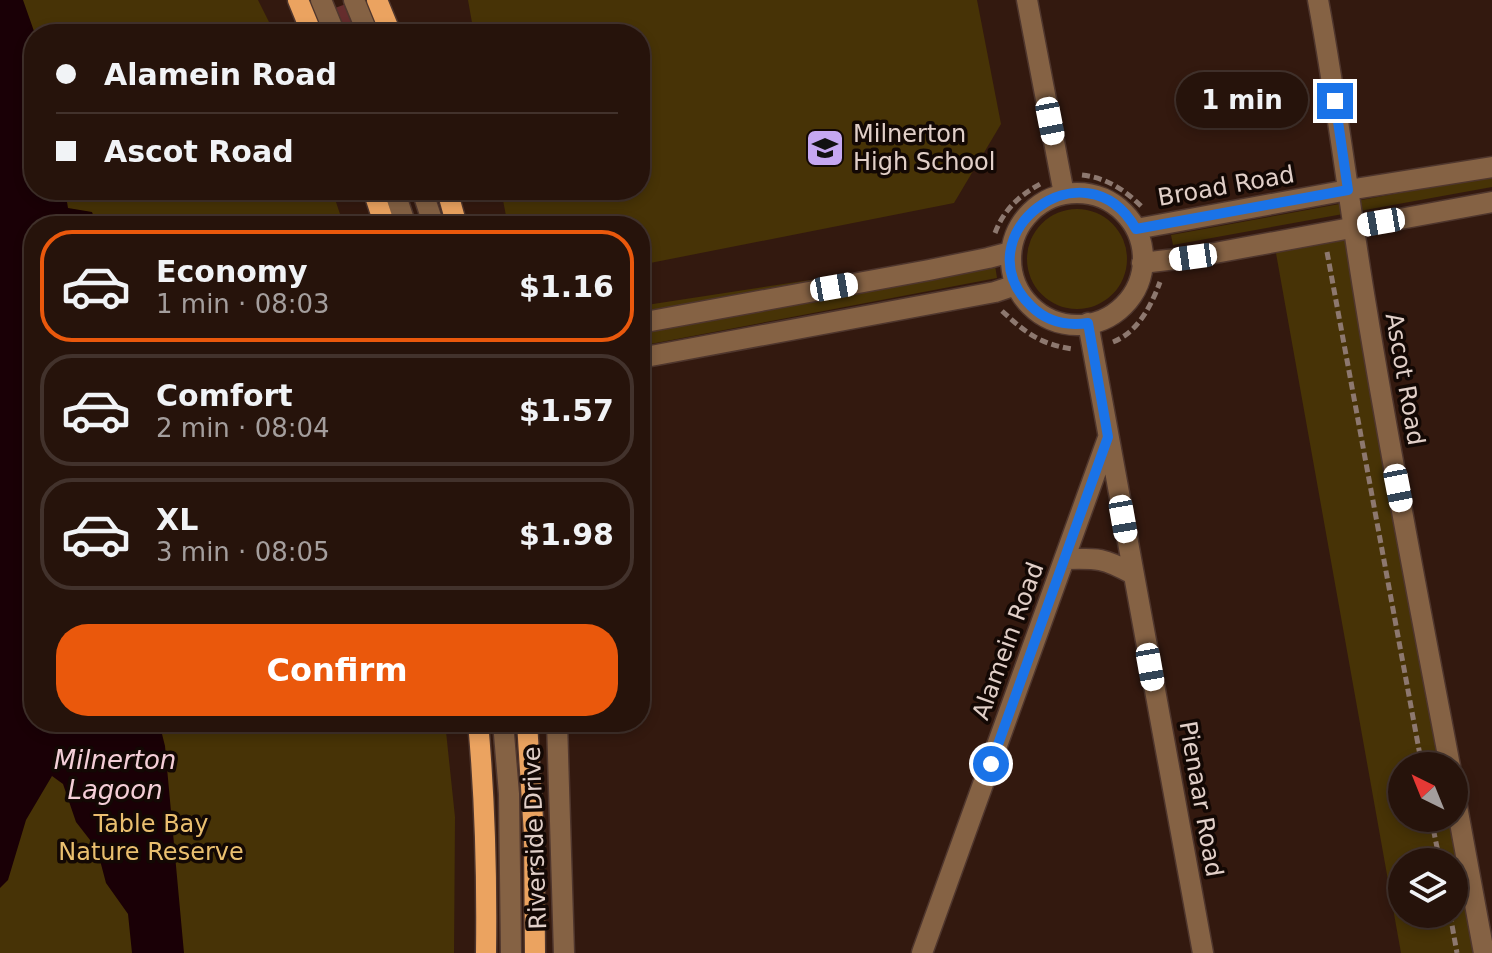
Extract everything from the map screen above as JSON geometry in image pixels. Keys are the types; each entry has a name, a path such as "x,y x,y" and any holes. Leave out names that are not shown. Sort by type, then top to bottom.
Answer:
{"main road":[{"path":"298,0 308,24"},
{"path":"377,0 387,24"},
{"path":"479,732 486,877 486,953"},
{"path":"528,732 534,835 535,953"}],"street":[{"path":"321,0 331,24"},
{"path":"354,0 364,24"},
{"path":"1027,0 1062,185 1028,215 1018,230 1011,252 1016,285 1023,298 1043,316 1069,324 1088,323 1112,315 1126,303 1136,288 1142,263 1136,229"},
{"name":"Ascot Road","path":"1318,0 1374,355 1447,752"},
{"name":"Broad Road","path":"1062,185 1103,198 1124,213 1136,229 1492,167"},
{"path":"1142,263 1354,236 1492,202"},
{"path":"650,321 1011,252"},
{"path":"650,356 995,292 1016,285"},
{"path":"693,313 696,347"},
{"name":"Pienaar Road","path":"1088,323 1203,953"},
{"name":"Alamein Road","path":"922,953 1108,437"},
{"path":"1065,559 1094,558 1133,574"},
{"path":"504,732 509,794 511,953"},
{"name":"Riverside Drive","path":"557,732 564,953"},
{"path":"1462,832 1484,953"}],"path":[{"path":"990,240 1006,211 1040,184 1062,185 1087,175 1121,188 1148,212"},
{"path":"1354,236 1327,249 1419,752"},
{"path":"998,309 1039,341 1072,349 1092,347 1119,339 1138,323 1152,305 1162,275"},
{"path":"1453,928 1457,953"}],"green space":[{"name":"Table Bay Nature Reserve","path":"0,0 258,0 270,24 24,24 24,200 335,200 341,216 24,216 24,732 446,732 455,817 454,953 0,953"},
{"name":"Milnerton High School","path":"468,0 977,0 1001,124 954,203 650,263 650,216 506,216 503,200 650,200 650,24 472,24"},
{"path":"1492,176 1492,187 1173,245 1171,235"},
{"path":"1077,209 1105,217 1119,231 1127,259 1119,287 1105,301 1077,309 1049,301 1035,287 1027,259 1035,231 1049,217"},
{"path":"1353,227 1447,752 1388,752 1388,832 1457,832 1461,848 1388,848 1388,880 1274,242"},
{"path":"993,252 997,278 650,344 650,304"},
{"path":"1468,881 1484,953 1401,953 1397,928 1468,928"}],"water":[{"name":"Milnerton Lagoon","path":"0,0 23,0 31,24 24,24 24,200 67,200 68,208 92,212 93,216 24,216 24,732 162,732 184,953 132,953 128,914 106,883 97,849 76,822 63,784 52,776 26,820 8,880 0,888"}],"building":[{"path":"346,4 354,24 341,24 335,8"}],"place":[{"name":"Milnerton High School","path":"825,148"}],"route":[{"path":"991,764 1108,437 1088,323 1060,323 1043,316 1023,298 1015,282 1011,264 1012,246 1022,222 1042,203 1058,195 1076,193 1110,202 1124,213 1136,229 1348,190 1335,101"}]}
